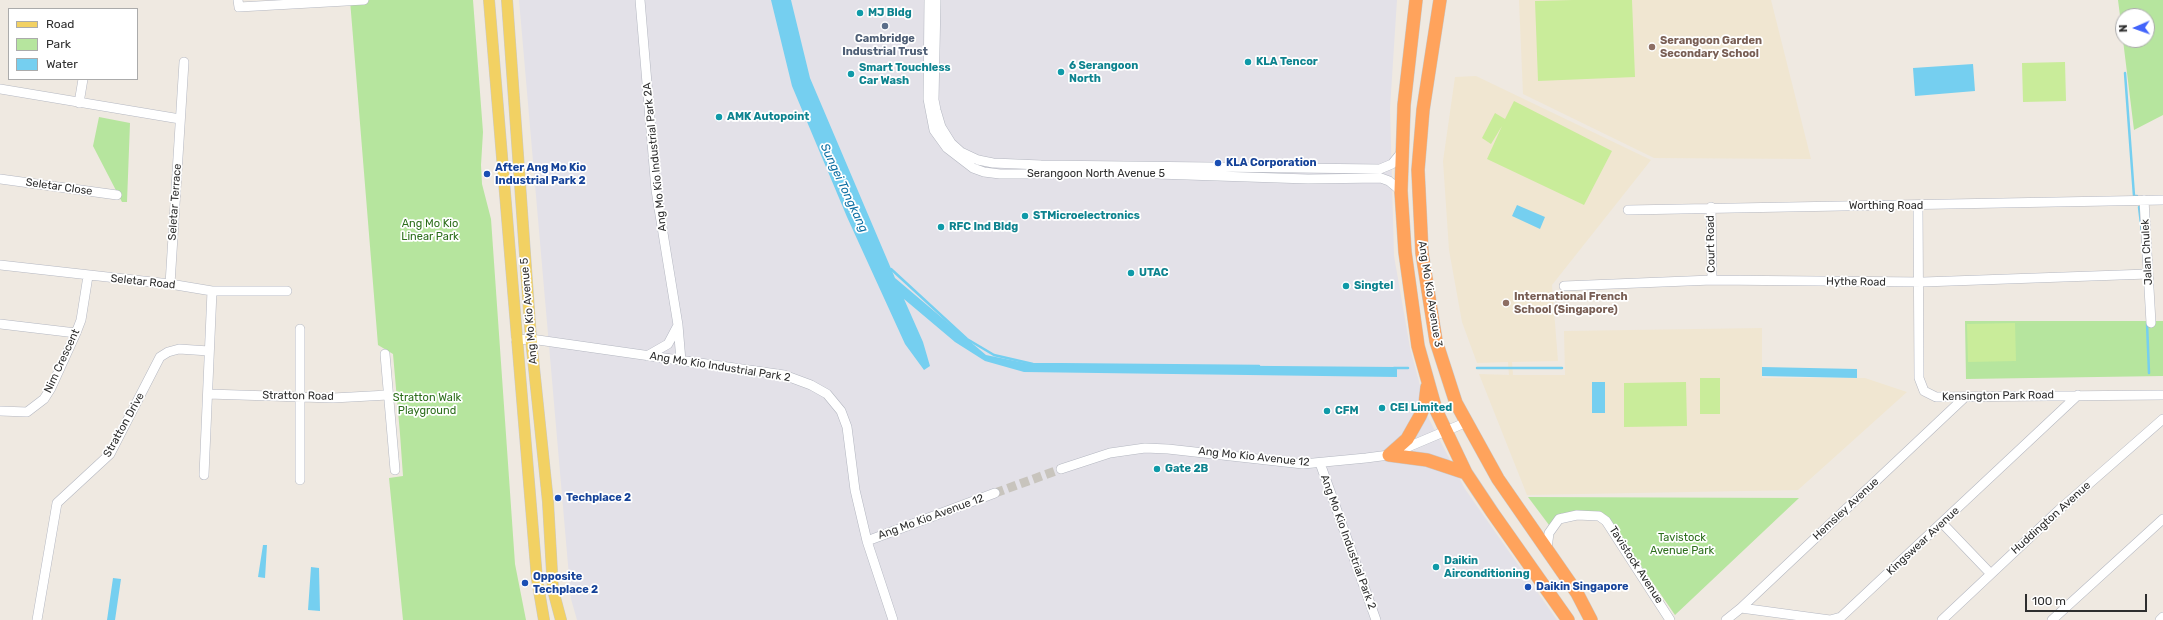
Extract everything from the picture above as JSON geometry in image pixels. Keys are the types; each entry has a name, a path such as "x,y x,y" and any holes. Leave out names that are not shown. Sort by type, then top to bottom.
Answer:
{"highway":[{"name":"Ang Mo Kio Avenue 3","path":"1416,0 1404,105 1401,191 1406,260 1418,346 1436,410 1466,472 1492,512 1568,620"},
{"name":"Ang Mo Kio Avenue 3","path":"1440,0 1423,110 1418,170 1422,253 1436,341 1456,403 1498,479 1577,593 1591,620"},
{"path":"1390,455 1407,439 1420,416 1425,404 1427,382"},
{"path":"1390,455 1427,460 1466,472"}],"main road":[{"name":"Ang Mo Kio Avenue 5","path":"489,0 537,579 544,620"},
{"name":"Ang Mo Kio Avenue 5","path":"507,0 531,339 548,502 553,590 561,620"},
{"path":"494,67 502,64 511,55"}],"street":[{"path":"239,3 364,0"},
{"name":"Ang Mo Kio Industrial Park 2A","path":"640,0 656,190 678,325 681,361"},
{"name":"Serangoon North Avenue 5","path":"929,0 928,99 934,130 947,148 973,168 984,172 1000,174 1157,174 1308,179 1381,178 1389,180 1401,191"},
{"name":"Serangoon North Avenue 5","path":"936,0 934,100 936,110 941,127 951,143 961,152 978,160 993,164 1380,169 1392,164 1402,153"},
{"name":"Seletar Terrace","path":"170,284 184,62"},
{"path":"78,103 83,80"},
{"path":"0,89 180,119"},
{"name":"Seletar Close","path":"0,179 117,195"},
{"path":"2144,200 2163,200"},
{"name":"Worthing Road","path":"1628,210 1711,207 1918,206 2144,200"},
{"name":"Jalan Chulek","path":"2144,200 2151,323"},
{"name":"Kensington Park Road","path":"1918,206 1920,380 1924,391 1936,397 2163,395"},
{"name":"Court Road","path":"1711,207 1712,280"},
{"name":"Seletar Road","path":"0,264 88,276 170,284 212,292 287,291"},
{"name":"Hythe Road","path":"1564,286 1712,280 1918,282 2148,274"},
{"name":"Nim Crescent","path":"0,411 27,412 44,399 51,388 81,320 88,276"},
{"path":"204,475 212,292"},
{"path":"0,324 76,333"},
{"path":"648,356 668,344 678,325"},
{"path":"300,329 298,397 300,480"},
{"name":"Ang Mo Kio Industrial Park 2","path":"516,340 531,339 784,375 811,385 827,394 840,411 847,427 855,490 867,541 893,620"},
{"name":"Stratton Drive","path":"37,620 57,503 110,454 160,357 168,352 179,349 210,351"},
{"path":"385,354 395,470"},
{"name":"Stratton Road","path":"208,394 298,397 388,395"},
{"name":"Kingswear Avenue","path":"1741,608 1830,620 1841,617 1943,524 2078,395"},
{"name":"Hemsley Avenue","path":"1726,620 1741,608 1965,397"},
{"name":"Huddington Avenue","path":"1942,620 1990,573 2163,419"},
{"name":"Ang Mo Kio Avenue 12","path":"1061,469 1110,453 1145,448 1168,448 1303,464 1390,455 1467,422"},
{"name":"Ang Mo Kio Industrial Park 2","path":"1320,463 1376,620"},
{"name":"Ang Mo Kio Avenue 12","path":"867,541 995,493"},
{"name":"Tavistock Avenue","path":"1547,549 1549,533 1559,519 1577,515 1598,516 1606,521 1670,619"},
{"path":"2052,620 2163,519"},
{"path":"1943,524 1990,573"},
{"path":"2160,620 2163,617"}],"shaded area":[{"path":"519,0 1397,0 1390,108 1394,256 1410,348 1429,419 1465,489 1557,620 577,620 571,599"},
{"name":"Serangoon Garden Secondary School","path":"1519,0 1771,0 1811,159 1654,158 1523,94"},
{"name":"International French School (Singapore)","path":"1476,76 1651,160 1552,285 1558,361 1512,362 1513,375 1565,375 1564,331 1762,328 1762,378 1865,378 1907,392 1798,490 1527,495 1479,374 1509,375 1508,362 1477,363 1462,322 1449,250 1443,161 1455,77"}],"green space":[{"path":"350,0 473,0 483,132 481,165 482,184 491,219 515,564 526,620 403,620 389,478 403,476 400,434 393,354 378,345"},
{"path":"1632,0 1635,77 1538,81 1535,1"},
{"path":"2118,0 2163,0 2163,115 2134,130 2124,48 2155,48 2155,8 2119,8"},
{"path":"2065,62 2066,101 2023,102 2022,63"},
{"path":"1514,101 1612,151 1584,205 1487,159 1502,126 1491,144 1482,138 1495,113 1505,119"},
{"path":"99,117 130,123 127,202 122,202 93,146"},
{"path":"1965,321 2163,321 2163,376 1966,379"},
{"path":"2015,323 2016,361 1968,362 1967,324"},
{"path":"1700,378 1720,378 1720,414 1700,414"},
{"path":"1686,382 1687,426 1624,427 1624,383"},
{"name":"Tavistock Avenue Park","path":"1528,497 1799,498 1675,615 1606,515 1562,513 1549,525"}],"water":[{"name":"Sungei Tongkang","path":"771,0 791,0 810,78 895,278 986,355 1030,364 1397,367 1397,377 1024,372 985,361 955,342 904,299 923,342 930,366 924,370 905,344 847,217 792,86"},
{"path":"1973,64 1975,91 1915,96 1913,68"},
{"path":"1517,205 1545,217 1540,229 1512,216"},
{"path":"1762,367 1857,369 1857,378 1762,376"},
{"path":"1592,382 1605,382 1605,413 1592,413"},
{"path":"263,545 267,545 265,578 258,577"},
{"path":"311,567 319,568 320,611 308,610"},
{"path":"113,578 121,579 115,620 107,620"}],"waterway":[{"path":"2125,73 2134,196 2137,196"},
{"path":"2139,207 2142,232"},
{"path":"891,269 967,339 994,355 1033,364 1259,366"},
{"path":"2147,323 2149,373"},
{"path":"1394,368 1408,368"},
{"path":"1477,368 1562,368"}],"tunnel":[{"path":"995,493 1061,469"}],"place":[{"name":"MJ Bldg","path":"860,13"},
{"name":"Cambridge Industrial Trust","path":"885,26"},
{"name":"Serangoon Garden Secondary School","path":"1652,47"},
{"name":"KLA Tencor","path":"1248,62"},
{"name":"6 Serangoon North","path":"1061,72"},
{"name":"Smart Touchless Car Wash","path":"851,74"},
{"name":"AMK Autopoint","path":"719,117"},
{"name":"KLA Corporation","path":"1218,163"},
{"name":"After Ang Mo Kio Industrial Park 2","path":"487,174"},
{"name":"STMicroelectronics","path":"1025,216"},
{"name":"RFC Ind Bldg","path":"941,227"},
{"name":"UTAC","path":"1131,273"},
{"name":"Singtel","path":"1346,286"},
{"name":"International French School (Singapore)","path":"1506,303"},
{"name":"CEI Limited","path":"1382,408"},
{"name":"CFM","path":"1327,411"},
{"name":"Gate 2B","path":"1157,469"},
{"name":"Techplace 2","path":"558,498"},
{"name":"Daikin Airconditioning","path":"1436,567"},
{"name":"Opposite Techplace 2","path":"525,583"},
{"name":"Daikin Singapore","path":"1528,587"}],"park label":[{"name":"Ang Mo Kio Linear Park","path":"430,230"},
{"name":"Stratton Walk Playground","path":"427,404"}]}
